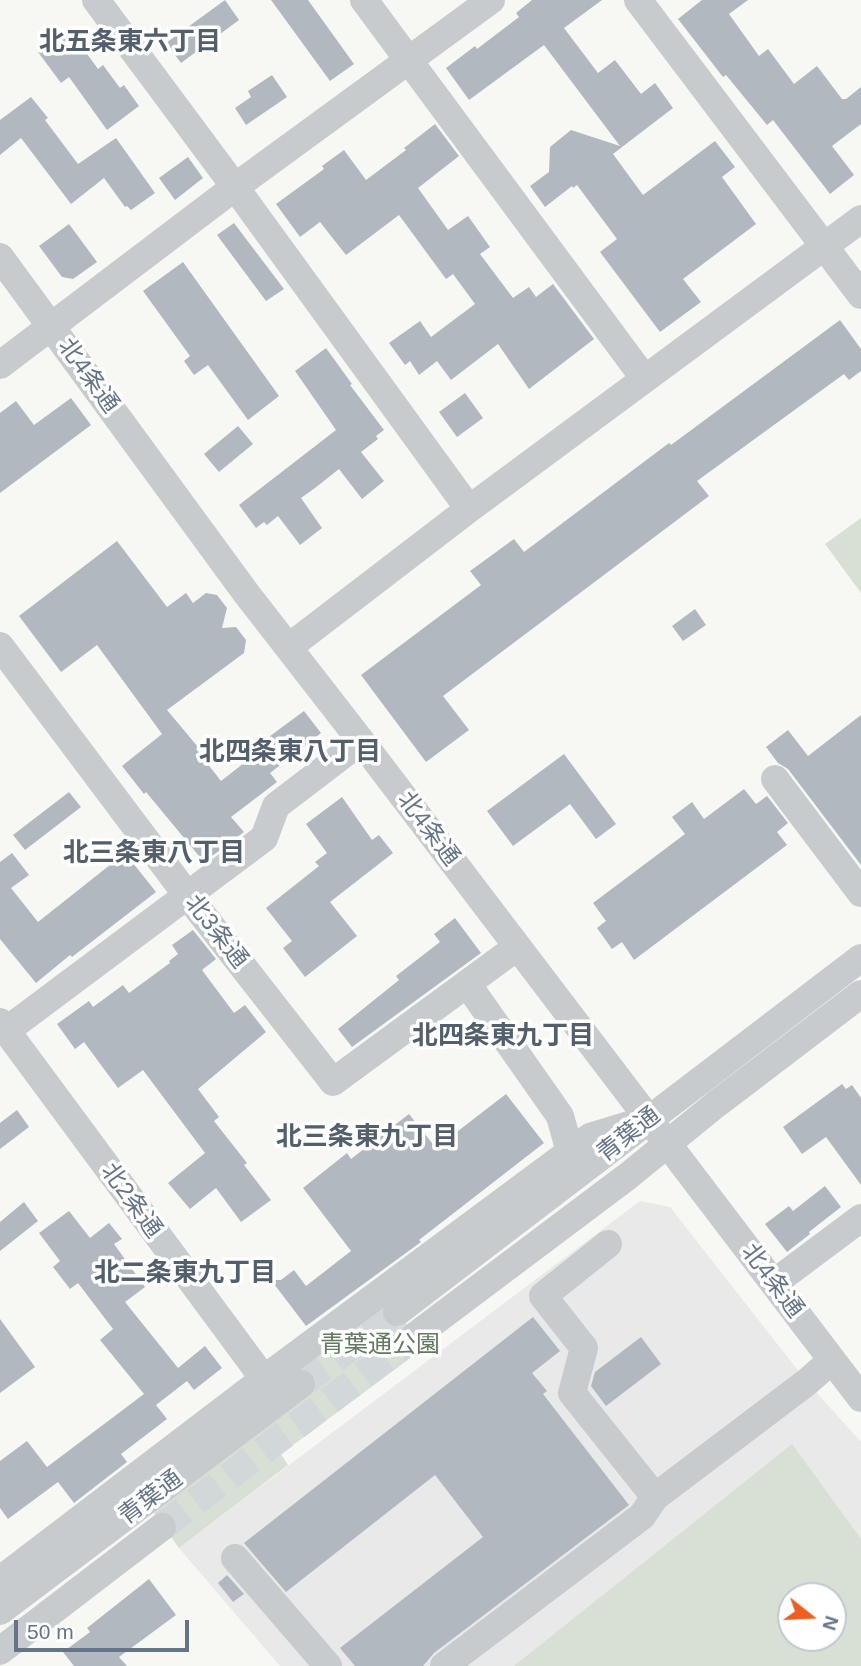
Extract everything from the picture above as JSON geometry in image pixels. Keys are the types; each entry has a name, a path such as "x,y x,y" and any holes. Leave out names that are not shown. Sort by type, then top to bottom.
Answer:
{"street":[{"path":"96,0 236,187 469,509"},
{"path":"364,0 644,378"},
{"path":"0,365 491,0"},
{"path":"638,0 861,295"},
{"path":"289,647 644,378 861,219"},
{"name":"北4条通","path":"0,257 246,593 861,1398"},
{"name":"北3条通","path":"0,646 187,895 333,1082 467,985"},
{"path":"3,1026 264,838 276,806 361,741"},
{"path":"775,779 861,893"},
{"path":"517,947 467,985 559,1116 569,1152"},
{"name":"青葉通","path":"397,1312 861,958"},
{"name":"青葉通","path":"415,1336 628,1176 715,1105 861,995"},
{"name":"北2条通","path":"3,1026 232,1340 264,1379"},
{"path":"0,1580 264,1379 590,1137 649,1119"},
{"path":"774,1283 861,1218"},
{"path":"608,1244 543,1296 584,1348 572,1393 655,1497"},
{"path":"444,1666 642,1516 655,1497 832,1360"},
{"name":"青葉通","path":"0,1611 301,1384"},
{"name":"青葉通","path":"0,1651 162,1527"},
{"path":"234,1558 328,1666"}],"shaded area":[{"path":"640,1201 670,1207 807,1382 861,1442 861,1666 280,1666 179,1548"}],"green space":[{"path":"861,518 861,593 825,544"},
{"name":"青葉通公園","path":"390,1302 424,1348 281,1454 288,1465 179,1548 151,1509 294,1374"},
{"path":"792,1444 861,1539 861,1666 514,1666"}],"building":[{"path":"225,0 239,20 181,63 166,43"},
{"path":"271,0 308,0 354,64 330,81"},
{"path":"532,0 602,0 564,28 598,73 615,60 641,94 655,83 673,108 613,154 643,195 715,141 735,167 722,177 756,224 683,279 701,302 660,332 600,252 617,239 577,185 545,207 530,186 549,172 550,147 571,130 620,146 544,45 469,100 446,68 475,46 477,49 519,17 516,13"},
{"path":"702,0 748,0 729,14 759,56 768,49 794,84 817,66 842,99 846,99 861,87 861,124 832,146 854,175 830,194 773,120 767,125 726,75 723,77 678,19"},
{"path":"69,29 98,69 103,65 120,88 124,85 139,106 107,130 69,77 61,83 38,52"},
{"path":"272,75 287,97 246,125 235,108 251,97 248,91"},
{"path":"31,97 78,164 116,138 155,193 131,210 125,207 104,178 71,204 21,138 0,155 0,120"},
{"path":"435,124 459,156 418,188 448,230 468,216 490,247 480,254 513,298 529,287 536,297 553,284 594,339 529,389 498,344 451,380 437,361 419,375 410,361 405,365 389,343 420,321 431,337 475,304 453,274 446,279 399,215 346,255 320,222 300,237 276,204 324,169 322,166 344,150 366,180"},
{"path":"188,157 203,178 175,200 159,178"},
{"path":"234,223 284,289 266,301 217,235"},
{"path":"69,224 97,262 73,279 62,277 39,246"},
{"path":"183,262 279,396 248,420 208,365 194,375 184,361 190,356 143,291"},
{"path":"840,320 861,349 861,371 849,380 844,374 697,481 709,496 443,696 469,730 426,762 361,675 481,585 470,571 514,539 524,552"},
{"path":"326,348 384,430 376,436 378,439 361,452 384,481 362,499 339,469 301,498 322,528 300,545 278,516 267,525 264,522 256,528 239,505 336,430 295,371"},
{"path":"465,393 483,418 457,437 439,412"},
{"path":"71,398 91,425 0,493 0,413 16,401 34,425"},
{"path":"238,426 253,444 219,472 204,454"},
{"path":"117,541 167,607 186,593 193,603 206,593 217,595 227,608 222,628 236,627 246,640 244,653 167,710 198,747 196,749 221,781 262,749 258,745 304,711 321,733 270,773 277,782 231,817 244,832 204,862 122,766 162,734 97,645 61,672 19,616"},
{"path":"695,609 706,625 683,641 672,626"},
{"path":"861,715 861,865 788,769 778,763 766,747 788,730 808,756"},
{"path":"564,754 616,824 596,839 570,804 513,846 487,811"},
{"path":"744,789 756,804 767,796 788,823 777,832 787,845 634,960 622,942 612,949 597,928 606,921 593,903 685,834 672,817 692,802 704,819"},
{"path":"69,792 81,807 25,850 13,835"},
{"path":"342,797 372,840 379,835 393,853 330,902 357,936 305,977 283,948 292,941 266,908 319,866 315,862 327,853 306,824"},
{"path":"12,853 29,875 11,888 38,922 125,853 156,892 36,983 0,939 0,862"},
{"path":"455,918 481,953 352,1047 338,1029 399,980 396,976 440,942 434,934"},
{"path":"193,930 216,959 202,970 234,1013 245,1005 266,1032 198,1089 219,1117 214,1121 247,1163 244,1165 271,1200 241,1222 216,1188 190,1209 168,1183 205,1153 143,1070 118,1088 84,1042 75,1049 57,1024 89,1001 93,1007 123,985 129,993 170,963 178,954 172,945"},
{"path":"842,1084 846,1089 852,1085 861,1098 861,1185 826,1137 802,1154 783,1127"},
{"path":"506,1094 544,1143 419,1240 421,1242 306,1326 271,1280 281,1280 294,1270 306,1286 351,1251 303,1188 347,1153 351,1159 409,1114 436,1148"},
{"path":"17,1110 29,1127 0,1149 0,1123"},
{"path":"825,1186 841,1207 787,1252 765,1224 789,1206 793,1211"},
{"path":"24,1202 38,1221 0,1251 0,1222"},
{"path":"69,1211 90,1238 109,1223 122,1239 114,1244 145,1287 125,1302 178,1368 205,1346 222,1368 194,1390 187,1381 156,1405 167,1419 121,1454 127,1462 74,1503 58,1482 8,1519 0,1508 0,1461 27,1441 47,1467 144,1394 100,1340 113,1329 78,1283 70,1289 53,1267 60,1261 39,1233"},
{"path":"533,1317 560,1351 532,1373 547,1391 543,1394 629,1505 434,1653 423,1666 355,1666 340,1648 483,1537 435,1475 286,1592 244,1543"},
{"path":"0,1319 35,1367 0,1393"},
{"path":"641,1337 661,1364 606,1406 591,1386 595,1372"},
{"path":"227,1575 244,1594 233,1602 218,1583"},
{"path":"149,1579 176,1615 119,1657 127,1666 74,1666 63,1652 90,1632 87,1628"}],"tunnel":[{"path":"301,1384 397,1312"},
{"path":"162,1527 415,1336"}],"district":[{"name":"北五条東六丁目","path":"130,43"},
{"name":"北四条東八丁目","path":"290,753"},
{"name":"北三条東八丁目","path":"154,854"},
{"name":"北四条東九丁目","path":"503,1037"},
{"name":"北三条東九丁目","path":"367,1138"},
{"name":"北二条東九丁目","path":"185,1274"}]}
